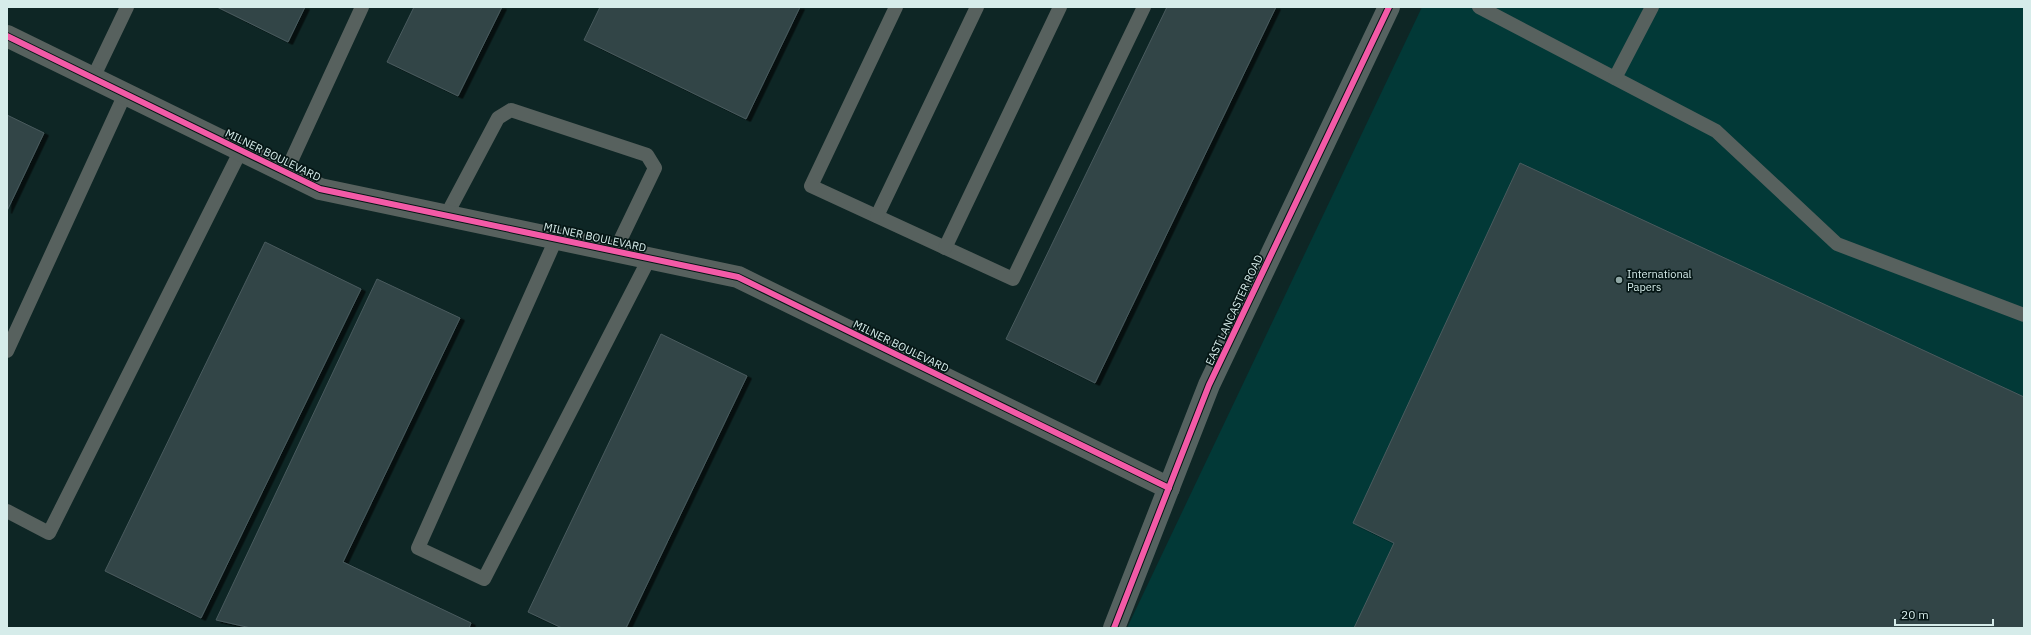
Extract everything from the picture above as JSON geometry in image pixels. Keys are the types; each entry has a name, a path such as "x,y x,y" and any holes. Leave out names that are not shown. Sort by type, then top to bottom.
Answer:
{"street":[{"name":"EAST LANCASTER ROAD","path":"1114,628 1209,385 1388,7"},
{"name":"MILNER BOULEVARD","path":"7,36 320,189 738,277 1169,488"}],"lane":[{"path":"93,78 127,7"},
{"path":"286,172 362,7"},
{"path":"896,7 811,186 1013,279 1144,7"},
{"path":"877,216 977,7"},
{"path":"945,248 1060,7"},
{"path":"1479,7 1716,131 1836,244 2024,315"},
{"path":"1615,78 1652,7"},
{"path":"7,351 125,94"},
{"path":"446,216 498,118 511,110 647,155 655,168 615,251"},
{"path":"7,512 49,533 241,150"},
{"path":"556,239 418,548 484,579 649,259"}],"shaded area":[{"path":"1422,7 2024,7 2024,628 1127,628"}],"building":[{"path":"217,7 305,7 288,42"},
{"path":"414,7 502,7 458,96 387,62"},
{"path":"600,7 800,7 746,119 584,40"},
{"path":"1167,7 1276,7 1095,383 1006,339"},
{"path":"7,115 44,133 7,211"},
{"name":"International Papers","path":"1520,163 2024,397 2024,628 1354,628 1394,543 1353,523"},
{"path":"265,242 361,289 201,618 105,571"},
{"path":"377,279 460,318 343,562 471,623 469,628 251,628 216,620"},
{"path":"661,334 747,376 626,628 562,628 528,612"}],"cycle path":[{"path":"1114,628 1209,385 1389,7"},
{"path":"7,36 320,189 738,277 1169,488"}],"place":[{"name":"International Papers","path":"1619,280"}]}
